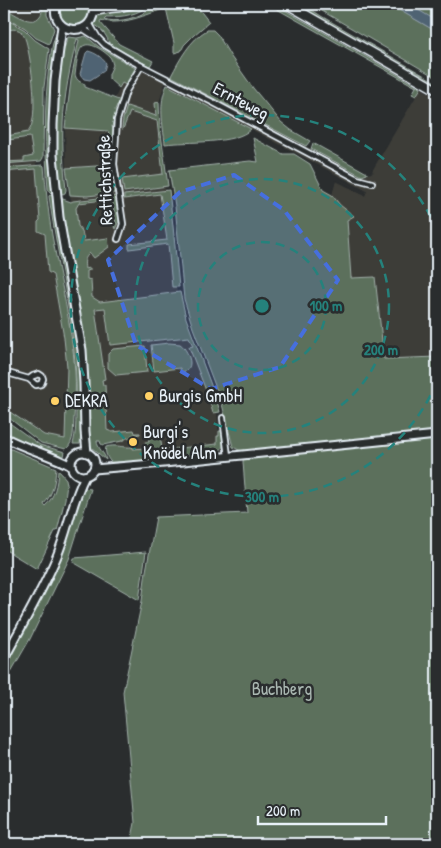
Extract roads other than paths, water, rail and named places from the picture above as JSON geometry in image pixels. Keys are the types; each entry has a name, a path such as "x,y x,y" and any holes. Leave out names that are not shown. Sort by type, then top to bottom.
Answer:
{"main road":[{"path":"56,4 56,16 66,27 77,30 89,23 93,7 110,8 132,4"},
{"path":"287,4 437,90"},
{"path":"66,27 60,48 54,94 53,155 59,217 82,350 85,431 79,455 72,466"},
{"path":"95,465 119,466 437,435"},
{"path":"4,436 26,448 72,466 74,471 81,476"},
{"path":"54,458 79,455 92,456 95,465 91,473 81,476"},
{"path":"4,659 32,608 56,557 75,502 81,476"}],"street":[{"name":"Ernteweg","path":"89,23 99,39"},
{"name":"Ernteweg","path":"82,28 105,45 142,66 357,179 372,182"},
{"name":"Rettichstraße","path":"118,239 122,224 114,164 117,120 126,92 142,66"},
{"path":"4,372 29,379"},
{"path":"224,418 228,456"}],"water":[{"path":"389,4 408,4 437,21 437,32"},
{"path":"88,51 106,63 104,71 90,80 84,79 80,74"}],"waterway":[{"path":"433,20 436,15"}],"place":[{"name":"Burgis GmbH","path":"149,396"},
{"name":"DEKRA","path":"55,401"},
{"name":"Burgi's Knödel Alm","path":"133,442"}],"park label":[{"name":"Buchberg","path":"282,689"}]}
